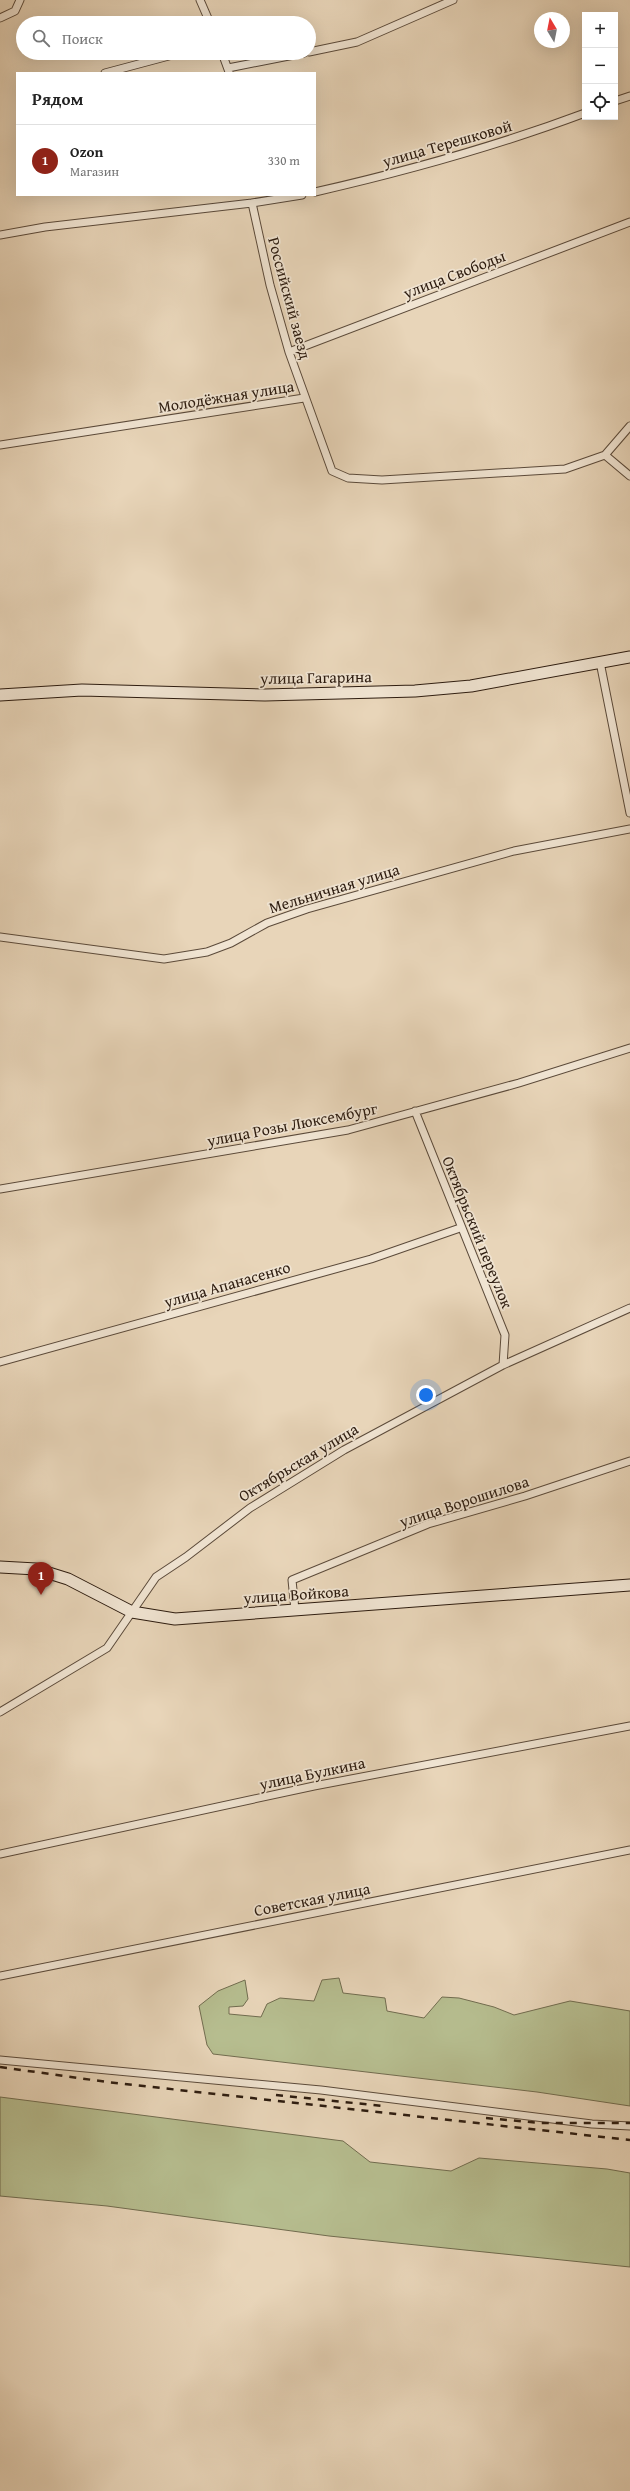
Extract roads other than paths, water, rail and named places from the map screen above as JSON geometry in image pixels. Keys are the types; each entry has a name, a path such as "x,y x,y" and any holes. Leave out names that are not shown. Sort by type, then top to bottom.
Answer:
{"main road":[{"name":"улица Гагарина","path":"0,695 82,690 264,694 415,691 471,686 630,657"},
{"path":"0,1568 36,1569 68,1578 132,1612"},
{"name":"улица Войкова","path":"132,1612 175,1619 630,1585"}],"street":[{"path":"0,18 15,11 20,0"},
{"path":"200,0 207,16"},
{"path":"316,51 357,42 453,0"},
{"path":"109,72 154,60"},
{"path":"225,60 229,71 275,60"},
{"path":"618,100 630,96"},
{"name":"улица Терешковой","path":"316,192 401,173 538,130 582,114"},
{"path":"0,235 52,226 252,203 265,198 290,196"},
{"name":"Российский заезд","path":"252,203 270,284 289,352 304,398"},
{"name":"улица Свободы","path":"289,352 630,222"},
{"name":"Молодёжная улица","path":"0,445 304,398 332,471 348,478 382,480 538,472 565,468 605,455"},
{"path":"630,426 605,455 630,476"},
{"path":"600,662 630,813"},
{"name":"Мельничная улица","path":"0,937 164,959 207,952 231,943 267,923 307,908 514,851 630,829"},
{"name":"улица Розы Люксембург","path":"0,1189 348,1130 519,1083 630,1048"},
{"name":"Октябрьский переулок","path":"415,1111 460,1228 506,1335 503,1365"},
{"name":"улица Апанасенко","path":"0,1362 371,1259 460,1228"},
{"name":"Октябрьская улица","path":"132,1612 156,1577 186,1557 250,1508 344,1450 503,1365 630,1308"},
{"name":"улица Ворошилова","path":"295,1610 292,1580 428,1524 525,1496 630,1461"},
{"path":"0,1712 107,1648 132,1612"},
{"name":"улица Булкина","path":"0,1854 314,1786 630,1726"},
{"name":"Советская улица","path":"0,1976 630,1850"},
{"path":"0,2060 321,2090 592,2124 630,2126"}],"railway":[{"path":"0,2067 107,2082 630,2140"},
{"path":"276,2095 383,2106"},
{"path":"486,2118 541,2123 630,2123"}],"place":[{"name":"Ozon","path":"41,1595"}]}
